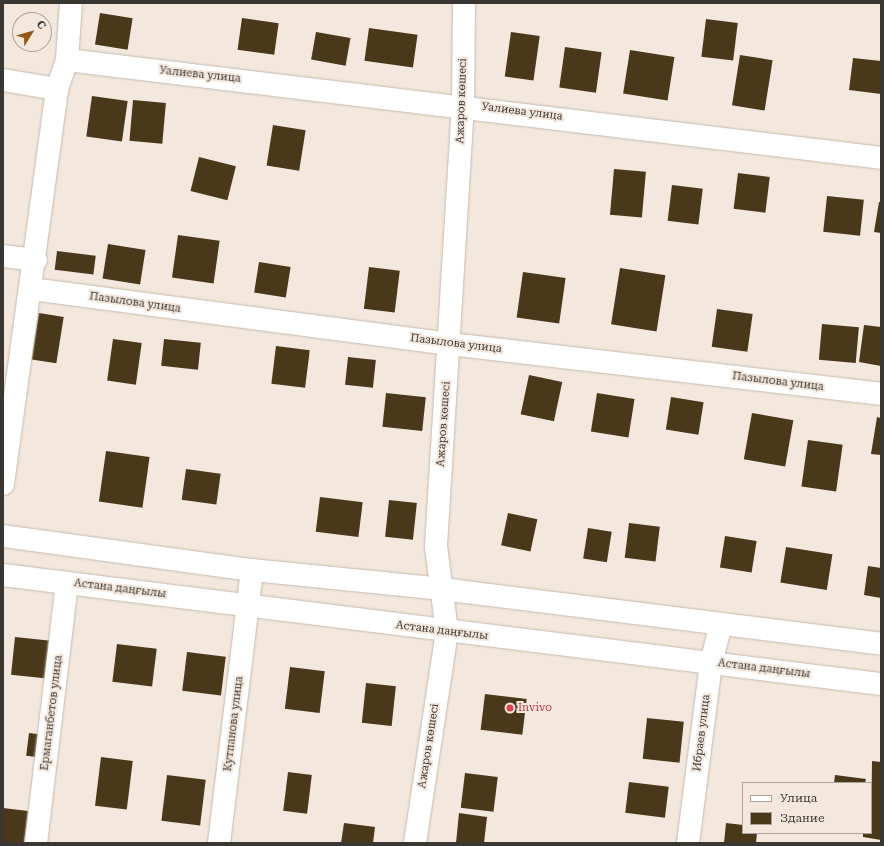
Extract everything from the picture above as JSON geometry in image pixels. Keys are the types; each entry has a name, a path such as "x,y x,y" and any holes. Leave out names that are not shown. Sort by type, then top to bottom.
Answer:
{"street":[{"path":"3,484 36,260 56,89 67,60 71,3"},
{"name":"Ажаров көшесі","path":"415,843 446,631 436,546 450,344 463,105 464,3"},
{"name":"Уалиева улица","path":"67,60 463,105 881,158"},
{"path":"3,80 56,89"},
{"path":"3,256 36,260"},
{"name":"Пазылова улица","path":"32,289 450,344 881,394"},
{"path":"3,536 252,570 442,589 881,644"},
{"name":"Кутпанова улица","path":"219,843 249,606 252,570"},
{"name":"Астана даңғылы","path":"3,575 881,684"},
{"name":"Ермаганбетов улица","path":"36,843 67,583"},
{"name":"Ибраев улица","path":"688,843 711,663 721,624"}],"building":[{"path":"100,13 133,18 128,50 95,45"},
{"path":"242,18 279,23 274,55 238,50"},
{"path":"706,19 738,23 733,61 701,57"},
{"path":"369,28 418,35 413,67 364,61"},
{"path":"316,32 350,38 346,66 311,60"},
{"path":"511,32 540,36 533,81 505,77"},
{"path":"565,47 602,52 596,93 559,88"},
{"path":"630,50 674,57 668,100 623,93"},
{"path":"740,55 773,60 765,111 732,105"},
{"path":"853,58 881,61 881,94 849,90"},
{"path":"92,96 128,101 122,142 86,137"},
{"path":"133,100 166,103 162,144 129,141"},
{"path":"273,125 306,130 299,171 267,165"},
{"path":"199,157 236,166 227,200 191,191"},
{"path":"614,169 646,172 642,218 610,215"},
{"path":"738,173 770,177 765,213 734,209"},
{"path":"672,185 703,189 698,225 668,221"},
{"path":"827,196 864,200 860,236 823,232"},
{"path":"879,202 881,202 881,233 874,232"},
{"path":"178,235 220,241 214,283 172,278"},
{"path":"108,244 146,250 140,285 103,279"},
{"path":"57,251 96,256 93,275 55,270"},
{"path":"259,262 291,267 286,298 254,293"},
{"path":"369,267 400,271 395,312 364,309"},
{"path":"620,268 665,275 657,331 611,324"},
{"path":"523,272 566,278 559,324 517,318"},
{"path":"717,309 753,314 747,352 712,347"},
{"path":"39,313 64,317 56,363 32,359"},
{"path":"822,324 859,327 856,363 819,360"},
{"path":"864,325 881,327 881,366 859,362"},
{"path":"113,339 142,343 136,385 107,381"},
{"path":"164,339 201,343 198,370 161,366"},
{"path":"276,346 310,350 305,388 271,384"},
{"path":"348,357 376,360 373,388 345,385"},
{"path":"529,375 562,382 554,421 521,414"},
{"path":"386,393 426,397 422,431 382,427"},
{"path":"597,393 635,399 628,437 591,432"},
{"path":"671,397 704,402 698,435 666,430"},
{"path":"752,413 793,420 785,467 744,459"},
{"path":"877,417 881,418 881,455 871,454"},
{"path":"808,440 843,445 836,491 801,487"},
{"path":"106,451 150,457 142,508 99,502"},
{"path":"186,469 221,474 216,505 182,500"},
{"path":"320,497 363,502 358,537 316,532"},
{"path":"389,500 417,503 413,540 385,537"},
{"path":"508,513 537,519 530,552 501,545"},
{"path":"629,523 660,527 656,562 625,558"},
{"path":"588,528 612,532 607,562 583,559"},
{"path":"725,536 757,541 752,573 720,568"},
{"path":"786,547 832,554 827,590 780,583"},
{"path":"868,566 881,568 881,598 864,595"},
{"path":"15,637 51,641 47,679 11,675"},
{"path":"117,644 157,649 152,687 112,682"},
{"path":"187,652 226,657 221,695 182,691"},
{"path":"290,667 325,671 320,713 285,709"},
{"path":"366,683 396,686 392,726 362,723"},
{"path":"485,694 527,699 522,735 481,730"},
{"path":"647,718 684,722 680,763 643,759"},
{"path":"29,733 45,735 42,758 26,756"},
{"path":"101,757 133,761 127,810 95,806"},
{"path":"872,761 881,762 881,840 863,837 863,834 872,834"},
{"path":"288,772 312,775 307,814 283,811"},
{"path":"465,773 498,777 493,812 461,808"},
{"path":"167,775 206,780 200,825 161,821"},
{"path":"835,775 866,779 865,782 834,782"},
{"path":"629,782 669,787 665,818 625,813"},
{"path":"3,808 28,811 24,843 3,843"},
{"path":"459,813 487,817 484,843 456,843"},
{"path":"344,823 375,827 373,843 341,843"},
{"path":"726,823 742,825 742,834 757,834 756,843 724,843"}],"place":[{"name":"Invivo","path":"510,708"}]}
